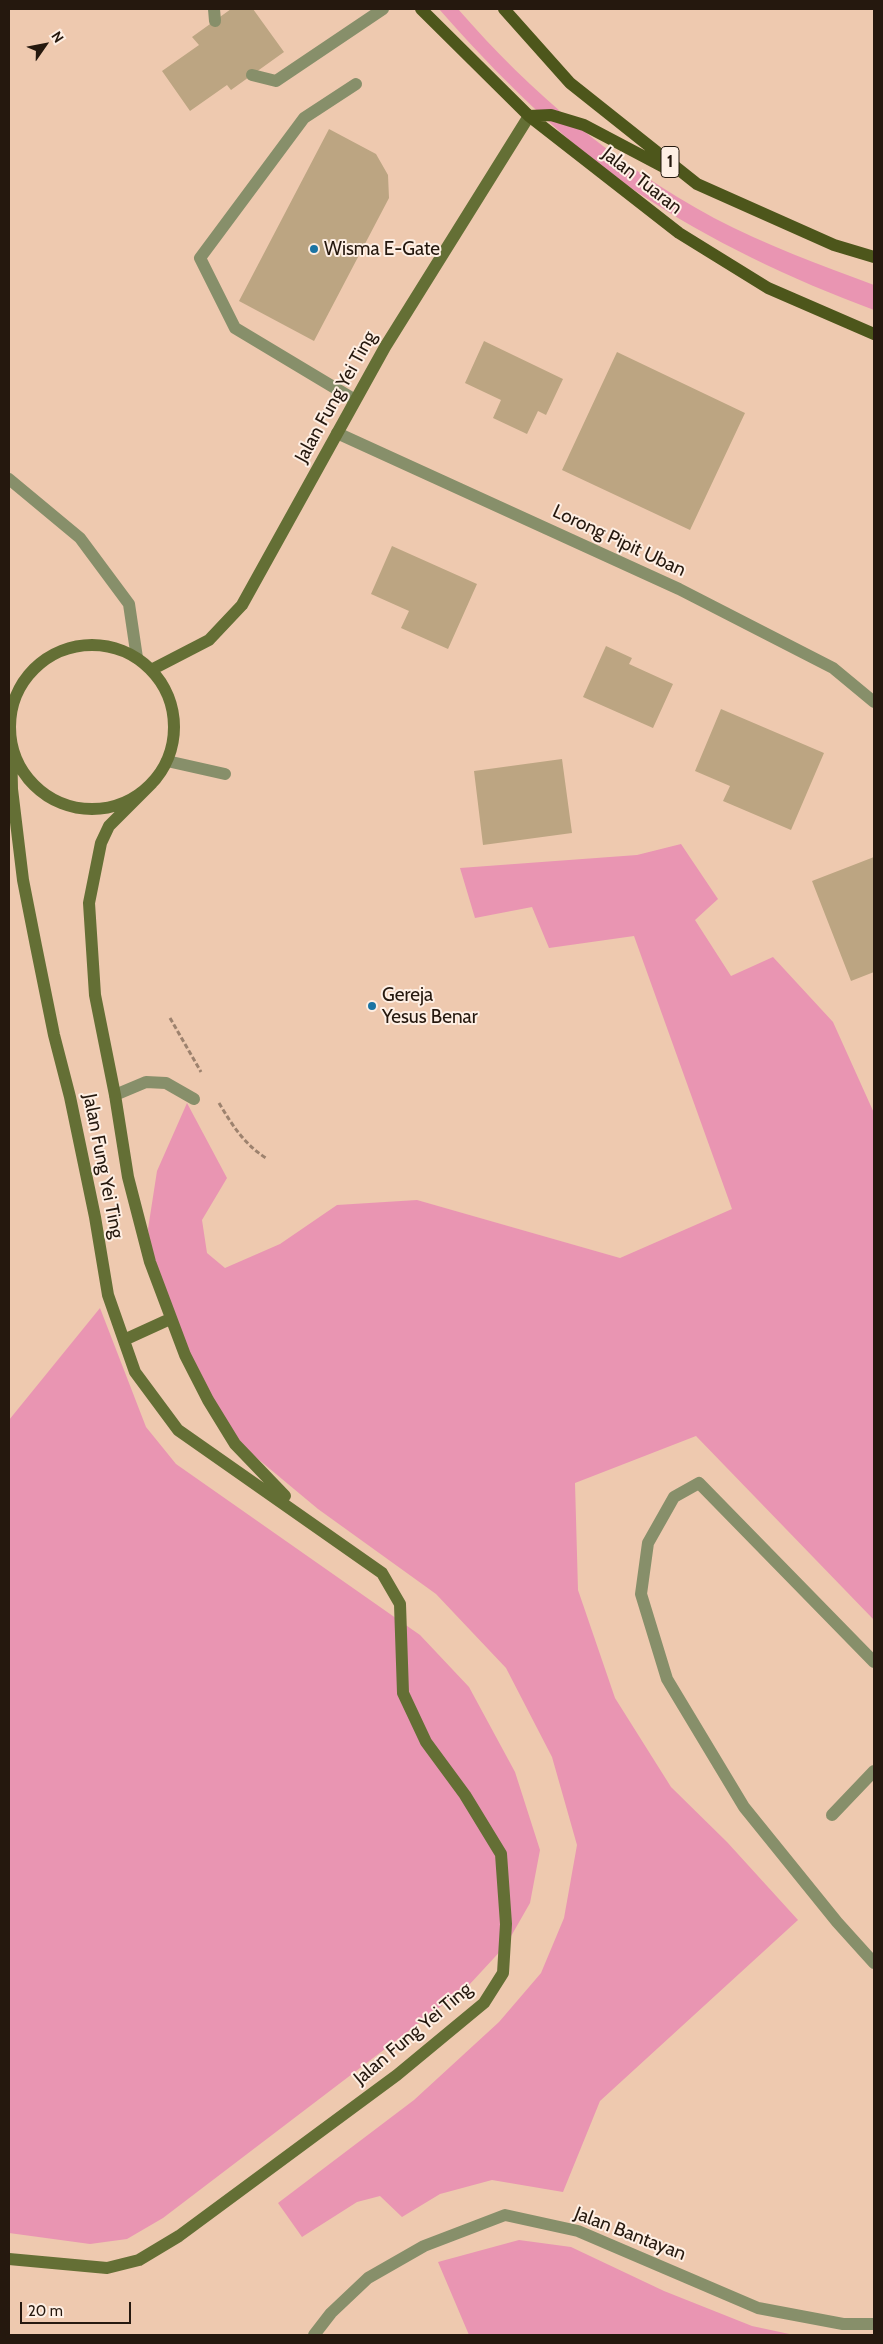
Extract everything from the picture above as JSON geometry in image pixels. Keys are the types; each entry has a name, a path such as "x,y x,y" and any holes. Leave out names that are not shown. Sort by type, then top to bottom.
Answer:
{"main road":[{"name":"Jalan Tuaran","path":"421,9 529,116 679,233 768,288 874,334"},
{"name":"Jalan Tuaran","path":"504,9 570,83 697,184 834,245 874,257"},
{"path":"529,116 551,115 584,125 697,184"}],"street":[{"path":"252,75 276,81 383,9"},
{"path":"355,400 235,328 200,258 304,118 356,84"},
{"name":"Jalan Fung Yei Ting","path":"151,670 210,640 242,604 385,346 529,116"},
{"name":"Lorong Pipit Uban","path":"337,433 679,589 833,668 874,702"},
{"path":"9,479 80,538 129,604 136,658"},
{"path":"85,644 112,647 136,658 151,670 165,690 172,713 173,737 167,761 152,783 132,799 108,808 82,809 57,801 36,787 20,767 11,743 10,711 20,686 37,665 59,650 85,644"},
{"name":"Jalan Fung Yei Ting","path":"9,2259 107,2268 139,2260 178,2236 397,2075 484,2003 503,1973 506,1924 501,1854 465,1795 426,1742 404,1693 400,1604 382,1573 304,1516 178,1430 135,1372 108,1295 95,1217 32,927 23,880 12,789 11,743"},
{"path":"167,761 225,774"},
{"name":"Jalan Fung Yei Ting","path":"152,783 109,826 101,843 88,903 95,995 132,1193 150,1262 170,1319 185,1355 208,1400 235,1444 304,1516"},
{"path":"115,1095 146,1082 166,1083 194,1099"},
{"path":"124,1340 170,1319"},
{"path":"874,1662 699,1483 674,1497 648,1543 642,1594 667,1680 744,1808 837,1922 874,1964"},
{"path":"832,1815 874,1771"},
{"name":"Jalan Bantayan","path":"314,2335 331,2313 368,2278 424,2246 505,2215 578,2231 758,2308 843,2324 874,2324"}],"shaded area":[{"path":"439,9 458,9 515,70 545,98 609,151 643,175 714,218 753,237 874,285 874,310 752,258 693,227 637,192 584,152 532,107"},
{"path":"681,844 718,899 695,920 731,976 773,957 833,1022 874,1113 874,1620 696,1436 575,1483 578,1590 615,1698 671,1787 727,1842 798,1920 600,2101 563,2192 492,2180 440,2194 402,2217 380,2196 357,2202 302,2237 278,2203 414,2100 499,2022 541,1973 564,1918 577,1845 552,1757 506,1668 436,1594 318,1509 228,1434 159,1300 148,1229 157,1171 187,1103 227,1178 202,1220 207,1253 225,1268 280,1244 337,1205 417,1200 620,1258 732,1209 634,936 549,948 532,907 475,918 460,868 637,855"},
{"path":"100,1308 146,1427 176,1464 420,1635 469,1687 515,1772 540,1850 530,1903 506,1945 469,1985 163,2218 127,2239 90,2244 9,2233 9,1420"},
{"path":"519,2240 571,2247 664,2291 752,2326 794,2335 469,2335 438,2262"}],"building":[{"path":"231,9 253,9 284,52 231,90 227,85 190,111 162,71 199,45 192,37"},
{"name":"Wisma E-Gate","path":"329,129 376,154 388,175 389,198 314,341 239,301"},
{"path":"484,341 563,379 546,415 538,411 527,434 493,418 501,400 465,383"},
{"path":"617,352 745,413 690,530 562,470"},
{"path":"392,546 477,584 448,649 401,628 409,611 371,594"},
{"path":"606,646 632,658 629,664 673,684 653,728 583,697"},
{"path":"721,709 824,753 791,830 723,801 730,786 695,771"},
{"path":"562,759 572,833 483,845 474,771"},
{"path":"874,857 874,972 851,981 812,881"}],"place":[{"name":"Wisma E-Gate","path":"314,249"},
{"name":"Gereja Yesus Benar","path":"372,1006"}]}
